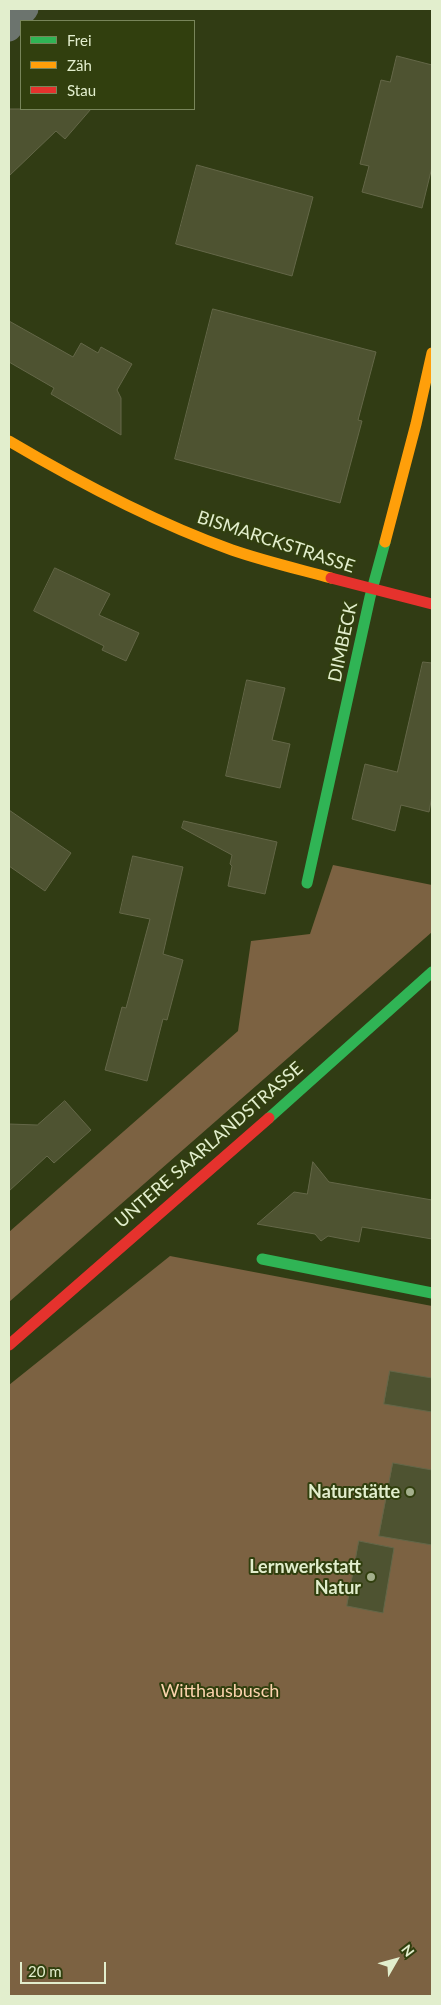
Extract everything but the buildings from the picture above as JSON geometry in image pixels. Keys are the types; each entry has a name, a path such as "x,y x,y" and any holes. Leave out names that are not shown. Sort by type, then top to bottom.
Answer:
{"main road":[{"name":"DIMBECK","path":"307,882 372,590 416,424 432,353"},
{"name":"BISMARCKSTRASSE","path":"9,441 68,476 149,516 232,550 372,590 432,604"},
{"name":"UNTERE SAARLANDSTRASSE","path":"9,1345 432,972"},
{"path":"262,1259 432,1293"}],"street":[{"path":"9,29 26,9"}],"green space":[{"path":"333,865 432,885 432,932 9,1302 9,1232 238,1031 251,941 310,934"},
{"name":"Witthausbusch","path":"170,1256 432,1306 432,1996 9,1996 9,1385"}],"traffic: fast":[{"path":"307,883 370,597 385,542"},
{"path":"269,1118 432,972"},
{"path":"262,1259 432,1293"}],"traffic: slow":[{"path":"385,542 416,424 432,353"},
{"path":"9,441 90,487 174,527 244,554 331,578"}],"traffic: jam":[{"path":"331,578 432,604"},
{"path":"9,1345 269,1118"}],"place":[{"name":"Naturstätte","path":"410,1492"},
{"name":"Lernwerkstatt Natur","path":"371,1577"}]}
